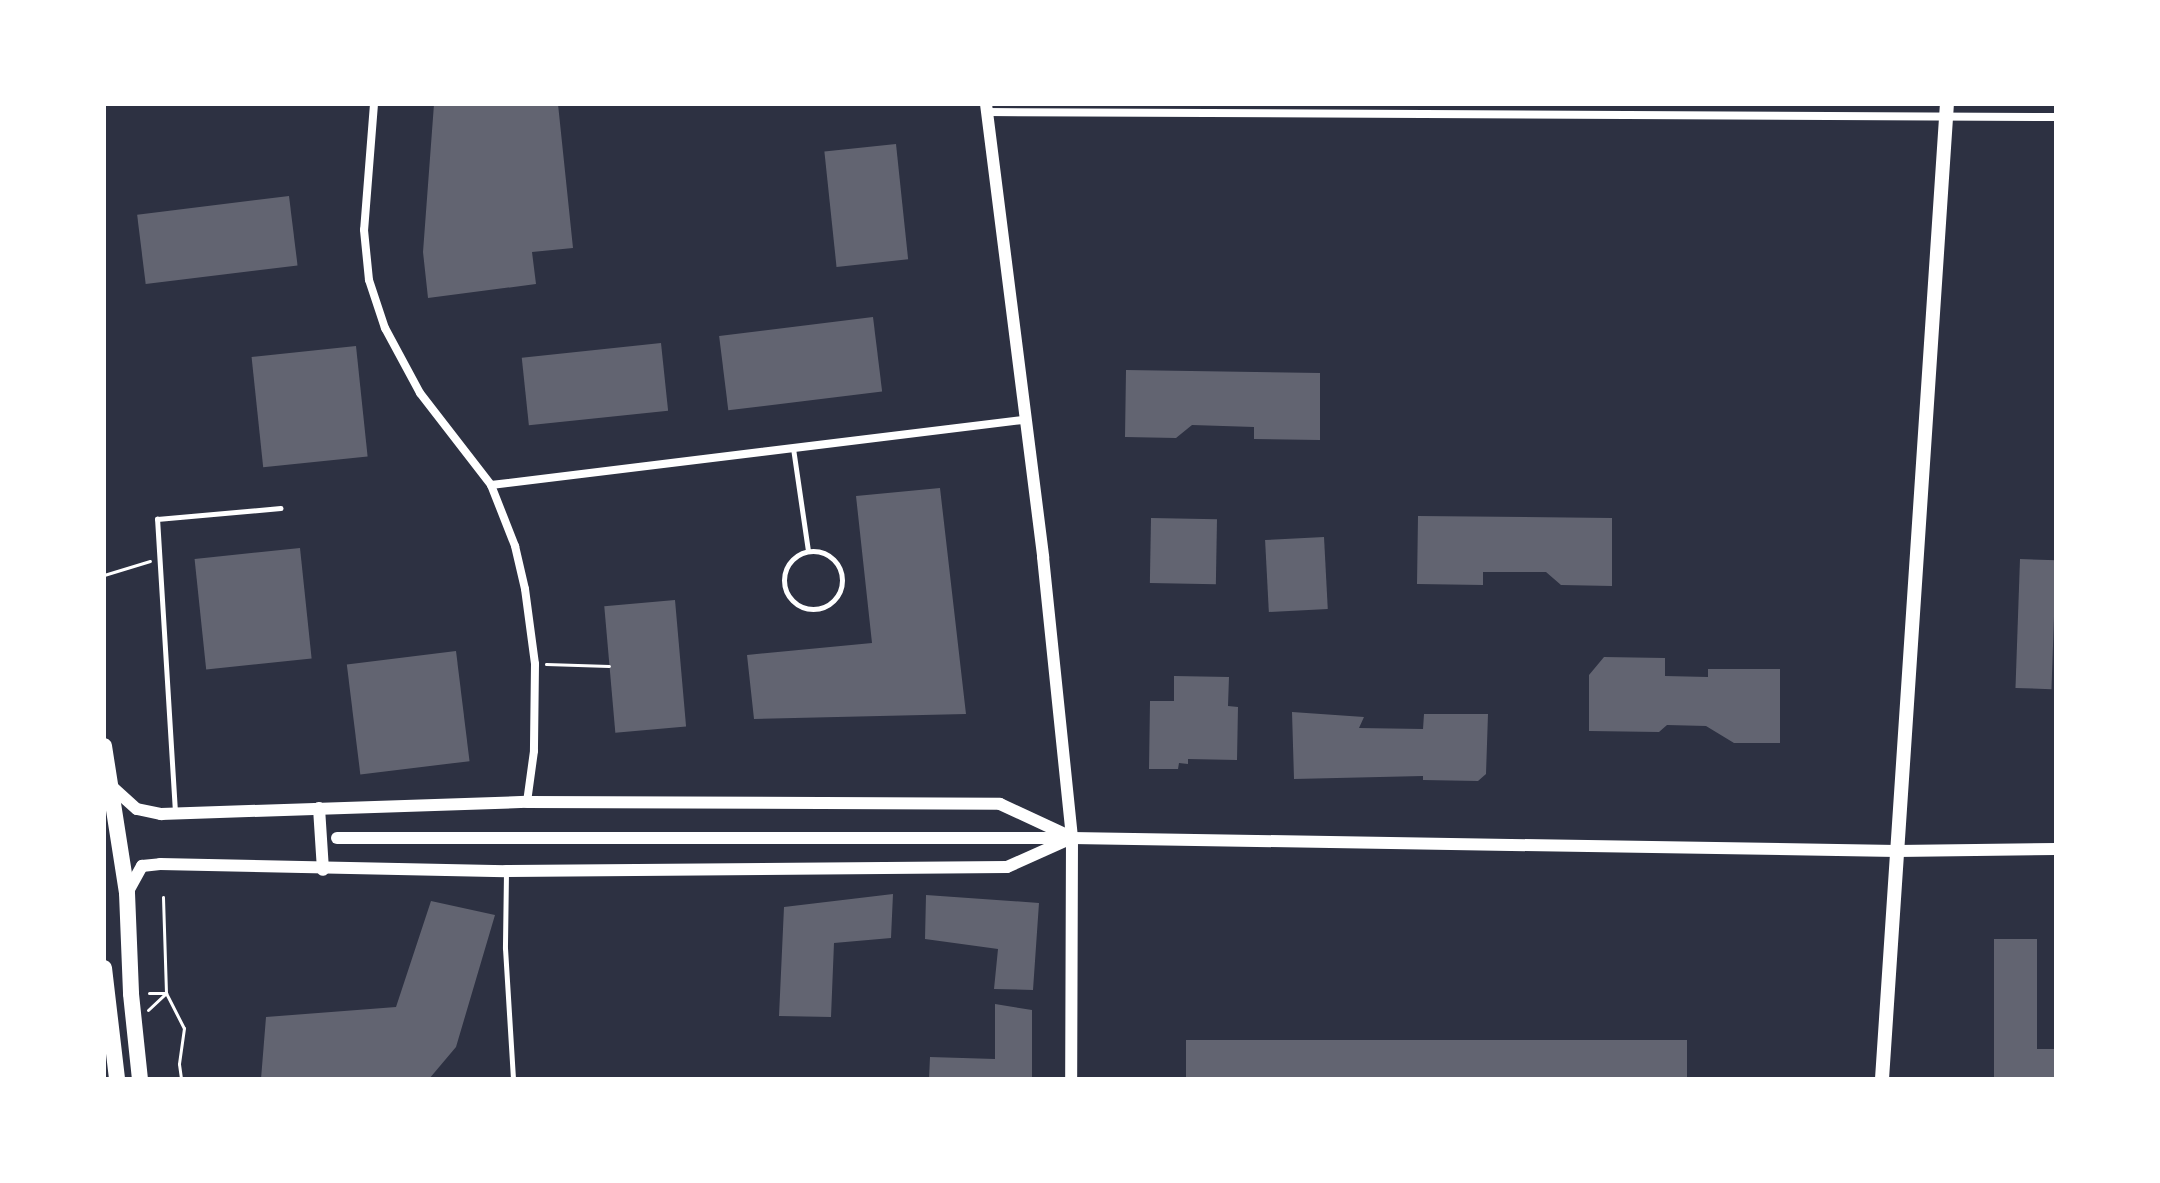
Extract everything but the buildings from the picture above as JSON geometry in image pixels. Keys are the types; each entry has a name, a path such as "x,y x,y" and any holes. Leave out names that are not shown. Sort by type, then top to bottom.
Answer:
{"main road":[{"path":"1882,1079 1946,110"},
{"path":"104,746 127,893 131,994 140,1079"},
{"path":"104,969 117,1079"}],"street":[{"path":"374,104 364,230 369,280 385,328 420,393 491,485 515,546 535,664 534,751 527,802"},
{"path":"1071,1079 1072,838 1043,557 1023,420 986,108 1946,110 2056,117"},
{"path":"491,485 1023,420"},
{"path":"110,785 137,809 176,813 527,802 1000,804 1072,838"},
{"path":"319,808 323,870"},
{"path":"337,838 1072,838 1897,851 2056,849"},
{"path":"127,893 142,866 160,864 323,870 506,871 1007,867 1072,838"}],"lane":[{"path":"793,448 808,551"},
{"path":"176,813 162,557 157,519 281,508"},
{"path":"808,551 827,554 840,570 841,588 823,607 797,604 786,590 784,580 790,561 808,551"},
{"path":"506,871 505,948 513,1079"}],"path":[{"path":"104,575 162,557"},
{"path":"535,664 609,666"},
{"path":"163,897 166,993 184,1028 179,1064 181,1079"},
{"path":"131,994 166,993"},
{"path":"148,1010 166,993"}]}
